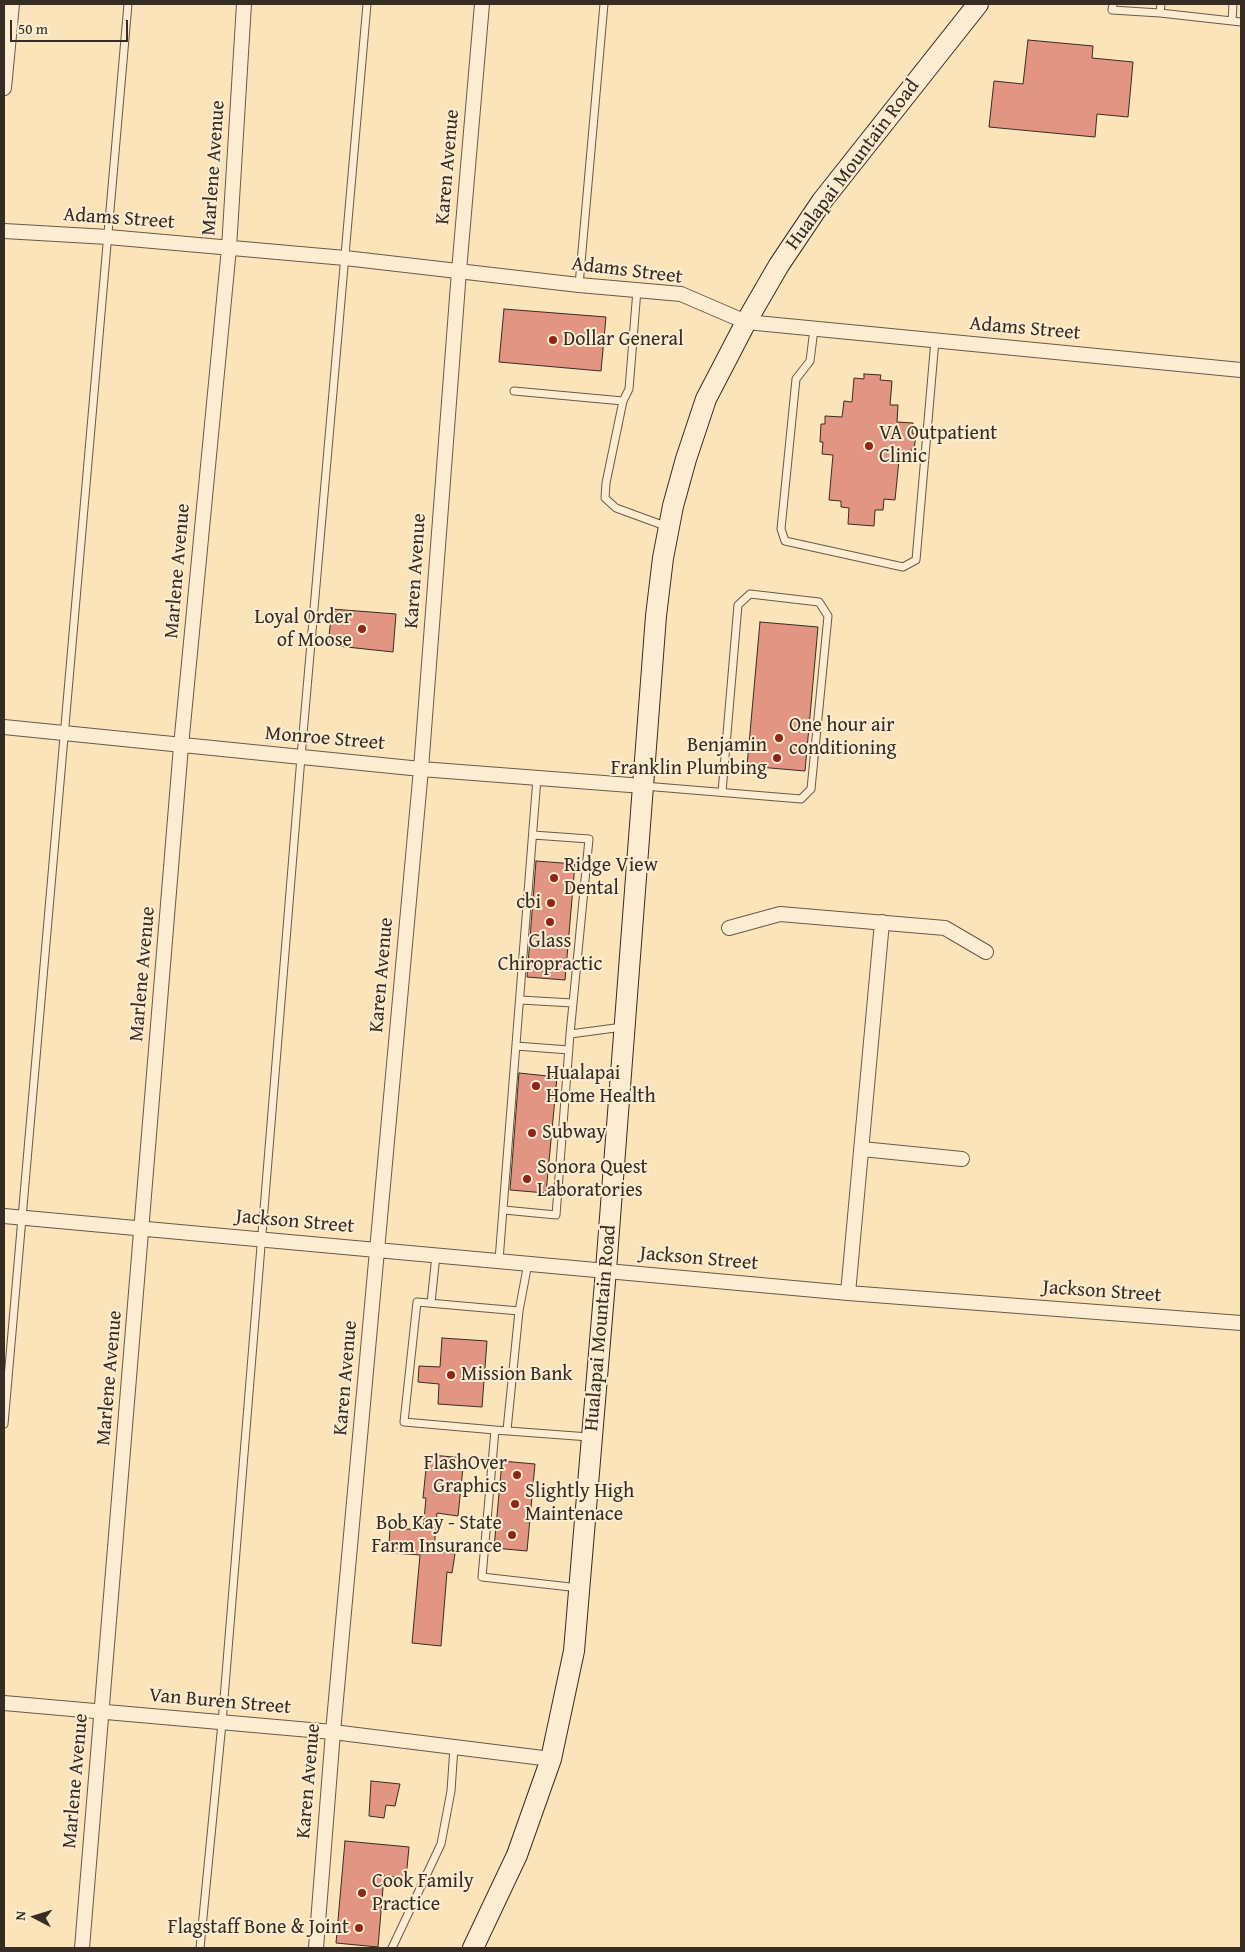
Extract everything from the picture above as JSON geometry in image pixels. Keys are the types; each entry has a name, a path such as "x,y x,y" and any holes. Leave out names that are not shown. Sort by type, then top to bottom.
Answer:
{"main road":[{"name":"Hualapai Mountain Road","path":"473,1948 517,1855 551,1759 574,1651 606,1270 656,616 669,527 686,459 706,399 746,322 779,266 822,200 978,4"}],"street":[{"path":"4,88 12,4"},
{"name":"Marlene Avenue","path":"82,1948 143,1229 181,746 229,248 244,4"},
{"name":"Karen Avenue","path":"316,1948 333,1732 421,769 459,270 482,4"},
{"name":"Adams Street","path":"4,231 346,258 579,285 681,294 746,322 1241,370"},
{"name":"Monroe Street","path":"4,727 421,769 643,786"},
{"path":"728,928 780,914 882,922 945,928 986,952"},
{"path":"848,1293 882,922"},
{"path":"862,1149 962,1159"},
{"name":"Jackson Street","path":"4,1216 848,1293 1241,1323"},
{"name":"Van Buren Street","path":"4,1703 333,1732 551,1759"}],"lane":[{"path":"4,1424 128,4"},
{"path":"200,1948 222,1723 301,757 367,4"},
{"path":"579,285 604,4"},
{"path":"1113,4 1112,10 1241,22"},
{"path":"1160,13 1161,4"},
{"path":"1232,21 1233,4"},
{"path":"637,290 629,389 623,401 606,483 605,498 616,508 669,527"},
{"path":"814,329 810,361 796,379 781,529 785,541 902,567 916,560 935,340"},
{"path":"514,391 623,401"},
{"path":"643,786 801,799 811,789 828,616 820,602 750,594 738,605 722,792"},
{"path":"499,1260 537,778"},
{"path":"504,1210 556,1215 588,839 533,835"},
{"path":"520,1000 573,1002"},
{"path":"570,1034 624,1027"},
{"path":"516,1046 569,1050"},
{"path":"431,1303 436,1254"},
{"path":"507,1430 519,1311 528,1263"},
{"path":"519,1311 417,1302 404,1422 592,1438"},
{"path":"495,1430 482,1577 579,1588"},
{"path":"392,1948 441,1844 451,1791 454,1747"}],"building":[{"path":"1028,40 1093,46 1092,58 1133,62 1128,117 1097,114 1095,137 989,127 994,81 1023,84"},
{"name":"Dollar General","path":"504,309 606,317 601,371 499,362"},
{"name":"VA Outpatient Clinic","path":"864,374 881,375 880,380 892,381 890,405 898,405 897,422 913,423 912,433 916,434 914,450 911,450 910,461 899,460 895,500 884,499 883,510 875,510 874,526 848,524 849,508 841,507 841,501 829,500 833,455 822,454 823,442 820,442 821,424 825,424 825,416 842,417 844,401 852,402 854,378 864,379"},
{"name":"Loyal Order of Moose","path":"332,609 396,614 393,652 328,645"},
{"path":"760,622 818,627 805,771 747,766"},
{"path":"536,861 575,864 565,980 527,977"},
{"path":"519,1073 557,1077 546,1193 510,1190"},
{"name":"Mission Bank","path":"442,1338 487,1341 482,1407 438,1404 439,1384 418,1382 419,1366 440,1367"},
{"path":"431,1455 464,1458 458,1516 437,1513 434,1550 455,1554 452,1573 447,1572 441,1646 412,1643 420,1555 394,1553 394,1545 389,1544 390,1528 423,1530 426,1498 423,1498 427,1459 430,1460"},
{"path":"502,1461 535,1464 527,1551 494,1548"},
{"path":"371,1781 400,1784 395,1806 386,1805 384,1818 369,1816"},
{"path":"345,1841 409,1847 406,1878 384,1876 378,1947 336,1943"}],"place":[{"name":"Dollar General","path":"553,340"},
{"name":"VA Outpatient Clinic","path":"869,446"},
{"name":"Loyal Order of Moose","path":"362,629"},
{"name":"One hour air conditioning","path":"779,738"},
{"name":"Benjamin Franklin Plumbing","path":"777,758"},
{"name":"Ridge View Dental","path":"554,878"},
{"name":"cbi","path":"551,903"},
{"name":"Glass Chiropractic","path":"550,922"},
{"name":"Hualapai Home Health","path":"536,1086"},
{"name":"Subway","path":"532,1133"},
{"name":"Sonora Quest Laboratories","path":"527,1179"},
{"name":"Mission Bank","path":"451,1375"},
{"name":"FlashOver Graphics","path":"517,1475"},
{"name":"Slightly High Maintenace","path":"515,1504"},
{"name":"Bob Kay - State Farm Insurance","path":"512,1535"},
{"name":"Cook Family Practice","path":"362,1893"},
{"name":"Flagstaff Bone & Joint","path":"359,1928"}]}
